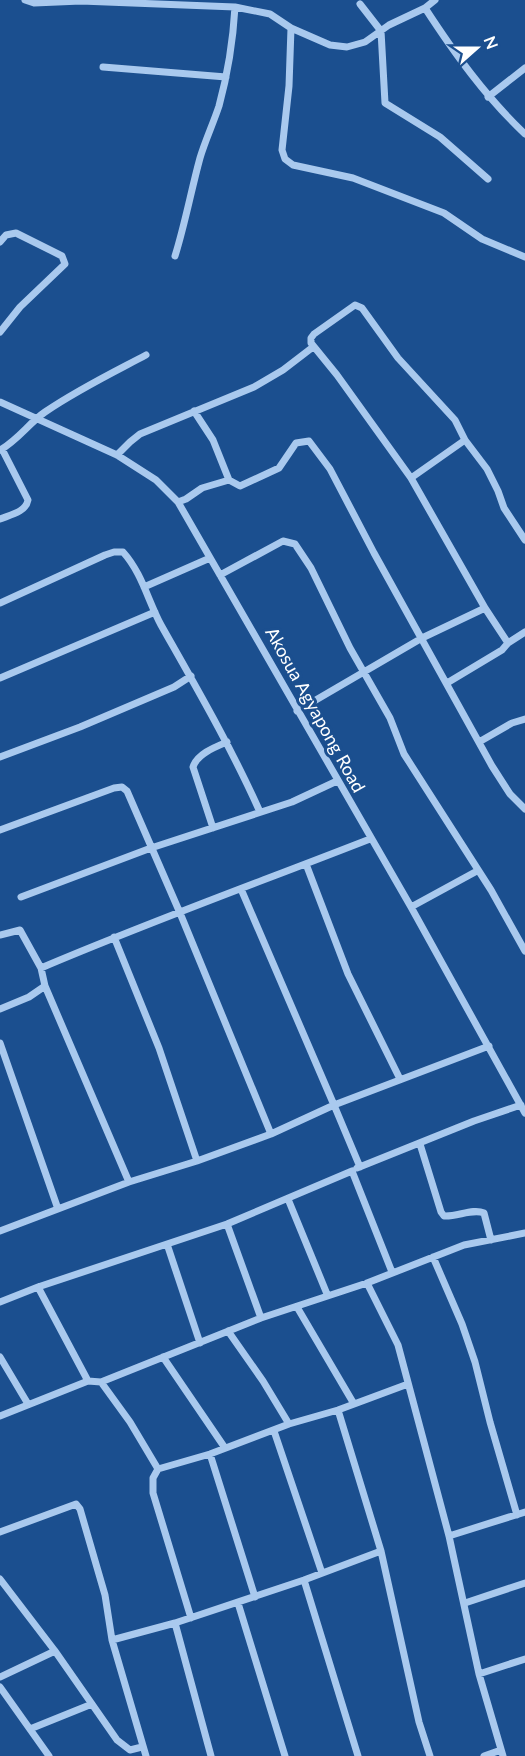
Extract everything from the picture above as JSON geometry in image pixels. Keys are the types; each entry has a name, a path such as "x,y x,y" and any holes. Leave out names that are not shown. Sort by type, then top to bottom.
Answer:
{"street":[{"path":"26,0 34,3 81,1 235,7 270,14 291,28 330,45 347,47 365,42 435,0"},
{"path":"360,4 381,31 385,103 440,137 488,179"},
{"path":"175,256 200,159 226,76 233,40 235,7"},
{"path":"425,8 463,66 488,97 525,134"},
{"path":"291,28 289,86 282,150 285,159 293,165 353,178 444,213 482,239 525,257"},
{"path":"103,67 226,76"},
{"path":"488,97 525,68"},
{"path":"0,242 6,236 16,233 62,256 65,264 20,307 0,332"},
{"path":"508,643 485,608 411,478 337,375 313,347 311,338 314,334 351,306 358,305 398,358 455,420 465,440 487,469 504,508 525,540"},
{"path":"117,455 140,434 254,387 283,370 313,347"},
{"path":"0,519 25,508 28,504 1,450 20,437 36,419 61,401 146,354"},
{"name":"Akosua Agyapong Road","path":"0,402 117,455 156,480 178,502 411,907 525,1113"},
{"path":"194,411 213,440 229,480 240,486 279,468 296,443 309,441 330,469 503,784 510,794 524,806"},
{"path":"411,478 465,440"},
{"path":"178,502 202,488 229,480"},
{"path":"220,574 283,541 288,540 295,544 311,568 350,648 390,718 404,754 491,890 525,951"},
{"path":"0,603 114,552 123,552 130,559 154,612 227,742 260,812"},
{"path":"144,587 210,558"},
{"path":"297,711 363,670 485,608"},
{"path":"0,678 154,612"},
{"path":"447,683 502,650 508,643 525,632"},
{"path":"0,757 80,727 174,687 191,676"},
{"path":"479,742 512,723 525,719"},
{"path":"213,828 193,767 194,762 201,756 227,742"},
{"path":"21,897 151,848 292,802 337,781"},
{"path":"0,830 114,788 122,787 127,791 271,1134"},
{"path":"41,968 114,937 370,839"},
{"path":"306,864 348,974 400,1079"},
{"path":"411,907 477,871"},
{"path":"241,889 334,1105 392,1272"},
{"path":"0,935 20,930 41,968 45,986 129,1182"},
{"path":"114,937 159,1048 197,1161"},
{"path":"0,1009 29,997 45,986"},
{"path":"0,1042 58,1209"},
{"path":"0,1231 129,1182 197,1161 271,1134 334,1105 489,1046"},
{"path":"0,1302 38,1287 227,1224 474,1121 521,1105"},
{"path":"420,1144 441,1212 444,1216 453,1217 480,1211 484,1213 491,1240"},
{"path":"288,1199 327,1294"},
{"path":"227,1224 261,1317"},
{"path":"0,1416 88,1381 100,1382 261,1317 367,1283 464,1245 525,1233"},
{"path":"167,1244 200,1343"},
{"path":"433,1257 462,1324 475,1362 489,1422 517,1515"},
{"path":"367,1283 398,1345 465,1603 479,1674 502,1753 484,1756"},
{"path":"38,1287 88,1381"},
{"path":"297,1307 354,1404"},
{"path":"228,1331 263,1381 289,1424"},
{"path":"0,1357 28,1404"},
{"path":"163,1357 225,1448"},
{"path":"100,1382 130,1422 158,1469"},
{"path":"191,1618 153,1493 153,1478 158,1469 210,1454 289,1424 338,1410 408,1384"},
{"path":"338,1410 381,1551 419,1722 430,1756"},
{"path":"274,1431 322,1573"},
{"path":"210,1454 255,1597"},
{"path":"0,1532 76,1504 80,1509 105,1595 112,1640 146,1756"},
{"path":"448,1536 525,1512"},
{"path":"112,1640 238,1603 381,1551"},
{"path":"0,1579 56,1651 124,1747 130,1750 142,1747"},
{"path":"304,1580 358,1756"},
{"path":"465,1603 525,1583"},
{"path":"238,1603 285,1756"},
{"path":"175,1623 212,1756"},
{"path":"0,1677 56,1651"},
{"path":"479,1674 525,1659"},
{"path":"1,1692 47,1756"},
{"path":"30,1730 93,1704"}]}
